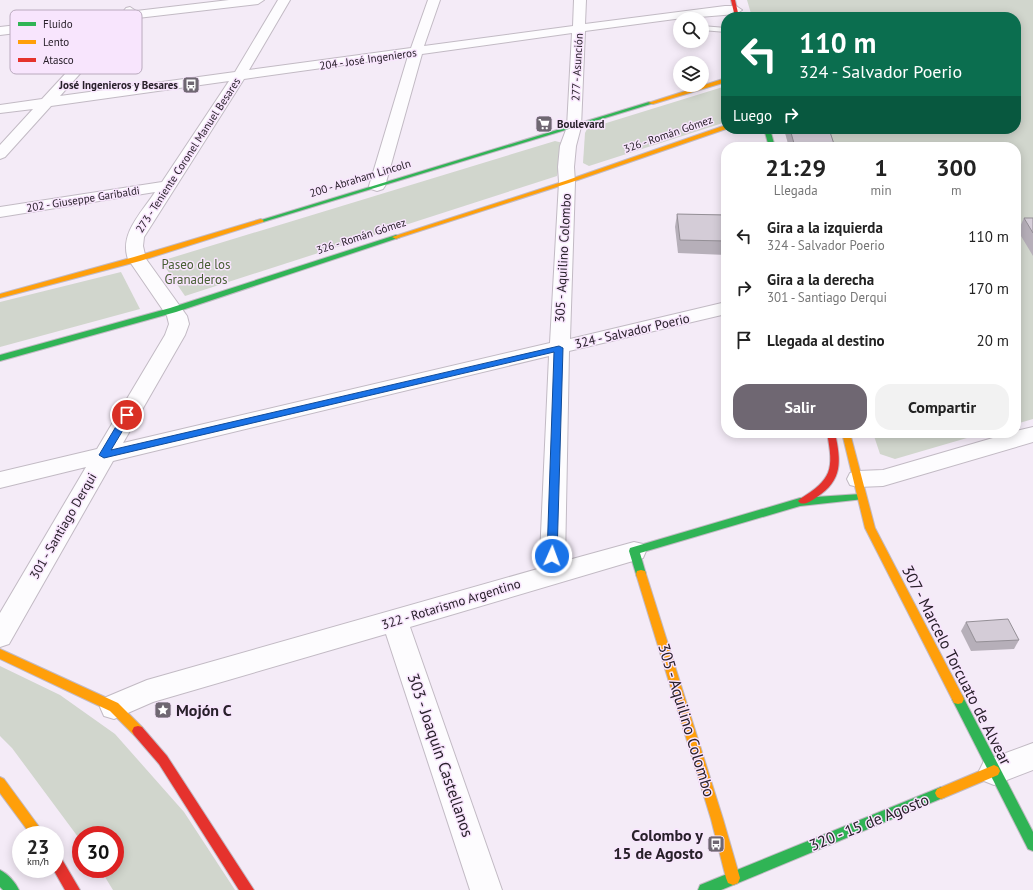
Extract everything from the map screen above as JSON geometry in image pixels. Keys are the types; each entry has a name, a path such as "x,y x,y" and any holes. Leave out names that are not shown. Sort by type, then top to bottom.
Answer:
{"main road":[{"name":"200 - Abraham Lincoln","path":"0,296 137,259 721,82"},
{"name":"326 - Román Gómez","path":"0,358 173,310 568,182 721,129"},
{"path":"800,502 826,488 834,478 837,461 831,438"},
{"name":"307 - Marcelo Torcuato de Alvear","path":"847,438 870,528 1033,845"},
{"name":"322 - Rotarismo Argentino","path":"634,551 800,502 860,488"},
{"name":"305 - Aquilino Colombo","path":"634,551 718,819 735,884"},
{"path":"0,654 114,707 146,738 163,760 247,890"},
{"name":"320 - 15 de Agosto","path":"705,890 735,884 994,771"},
{"path":"0,783 32,826"},
{"path":"64,876 73,890"},
{"path":"0,877 12,890"}],"street":[{"path":"131,10 140,0"},
{"path":"142,14 258,0"},
{"name":"273 - Teniente Coronel Manuel Besares","path":"173,310 137,259 134,252 133,242 166,186 239,76 284,0"},
{"path":"377,186 416,52 434,0"},
{"name":"277 - Asunción","path":"568,182 568,146 574,127 580,0"},
{"name":"204 - José Ingenieros","path":"709,13 730,9"},
{"name":"204 - José Ingenieros","path":"0,109 579,29 673,18"},
{"path":"0,31 10,30"},
{"path":"0,154 73,74"},
{"name":"305 - Aquilino Colombo","path":"554,573 552,556 559,348 568,182"},
{"name":"202 - Giuseppe Garibaldi","path":"0,212 166,186"},
{"name":"324 - Salvador Poerio","path":"0,480 721,309"},
{"name":"301 - Santiago Derqui","path":"0,636 174,335 179,324 177,316 173,310"},
{"name":"322 - Rotarismo Argentino","path":"1021,438 1033,434"},
{"name":"322 - Rotarismo Argentino","path":"860,488 883,478 1019,438"},
{"name":"322 - Rotarismo Argentino","path":"114,707 147,692 634,551"},
{"name":"303 - Joaquín Castellanos","path":"395,621 486,890"},
{"name":"320 - 15 de Agosto","path":"994,771 1033,756"}],"lane":[{"path":"709,29 721,30"}],"green space":[{"path":"747,0 1033,0 1033,419 1021,423 1021,142 788,142 785,134 1021,134 1021,12 751,12"},
{"path":"721,88 721,124 589,166 583,163 585,133 587,129"},
{"name":"Paseo de los Granaderos","path":"555,141 563,143 557,176 185,296 161,261"},
{"name":"Paseo de los Granaderos","path":"121,272 140,309 0,347 0,302"},
{"path":"875,438 967,438 895,459 880,454"},
{"path":"0,666 60,695 115,734 184,812 235,890 113,890 106,878 124,878 124,826 72,826 72,829 12,748 0,736"}],"building":[{"path":"791,134 831,134 833,142 794,142"},
{"path":"677,214 721,215 721,241 680,240"},
{"path":"1024,218 1033,218 1033,233"},
{"path":"1008,619 1019,640 976,642 966,622"}],"traffic: fast":[{"path":"261,221 651,103"},
{"path":"768,134 771,142"},
{"path":"0,358 173,310 396,237"},
{"path":"641,574 634,551 800,502 861,497"},
{"path":"958,699 1033,845"},
{"path":"705,890 941,793"},
{"path":"0,877 12,890"}],"traffic: slow":[{"path":"651,103 721,82"},
{"path":"396,237 567,182 721,129"},
{"path":"0,296 137,259 261,221"},
{"path":"847,438 870,528 958,699"},
{"path":"641,574 717,819 733,878"},
{"path":"0,654 114,707 138,731"},
{"path":"941,793 994,771"},
{"path":"0,783 32,826"}],"traffic: jam":[{"path":"733,0 736,12"},
{"path":"803,501 823,488 833,474 835,457 832,438"},
{"path":"138,731 163,760 247,890"},
{"path":"64,876 73,890"}],"place":[{"name":"José Ingenieros y Besares","path":"191,85"},
{"name":"Boulevard","path":"544,124"},
{"name":"Mojón C","path":"163,710"},
{"name":"Colombo y 15 de Agosto","path":"716,844"}],"route":[{"path":"127,415 104,455 559,348 552,556"}]}
